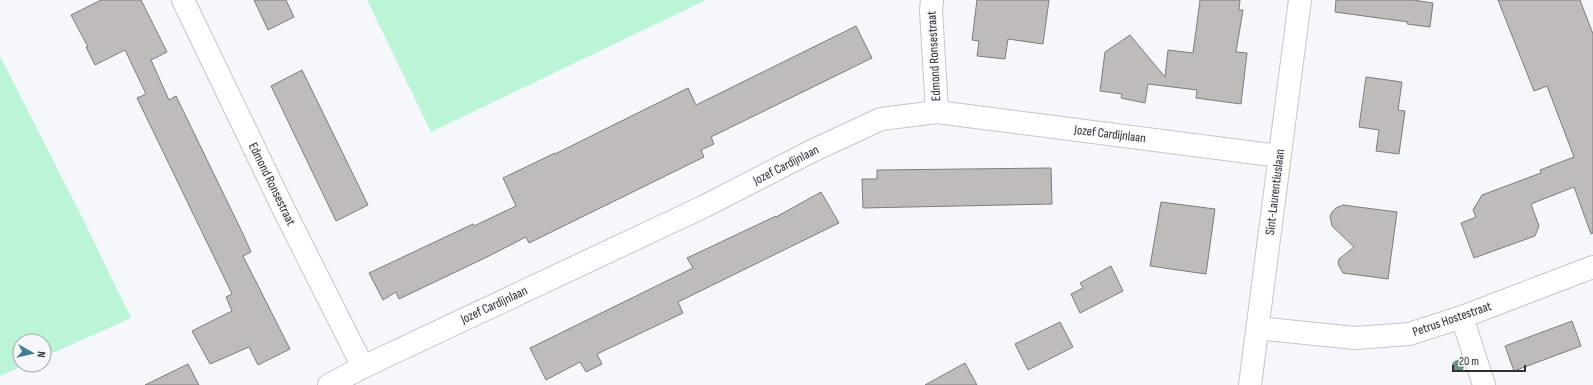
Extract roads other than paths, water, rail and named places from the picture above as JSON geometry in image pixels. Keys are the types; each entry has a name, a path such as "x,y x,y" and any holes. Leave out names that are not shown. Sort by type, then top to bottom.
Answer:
{"street":[{"name":"Edmond Ronsestraat","path":"183,0 285,212 363,367"},
{"name":"Edmond Ronsestraat","path":"932,0 931,10 937,112"},
{"name":"Sint-Laurentiuslaan","path":"1250,385 1300,0"},
{"name":"Jozef Cardijnlaan","path":"329,385 363,367 705,206 812,151 881,119 937,112 1279,156"},
{"name":"Petrus Hostestraat","path":"1257,328 1355,338 1409,334 1462,317 1593,267"},
{"path":"1462,317 1484,385"}]}
